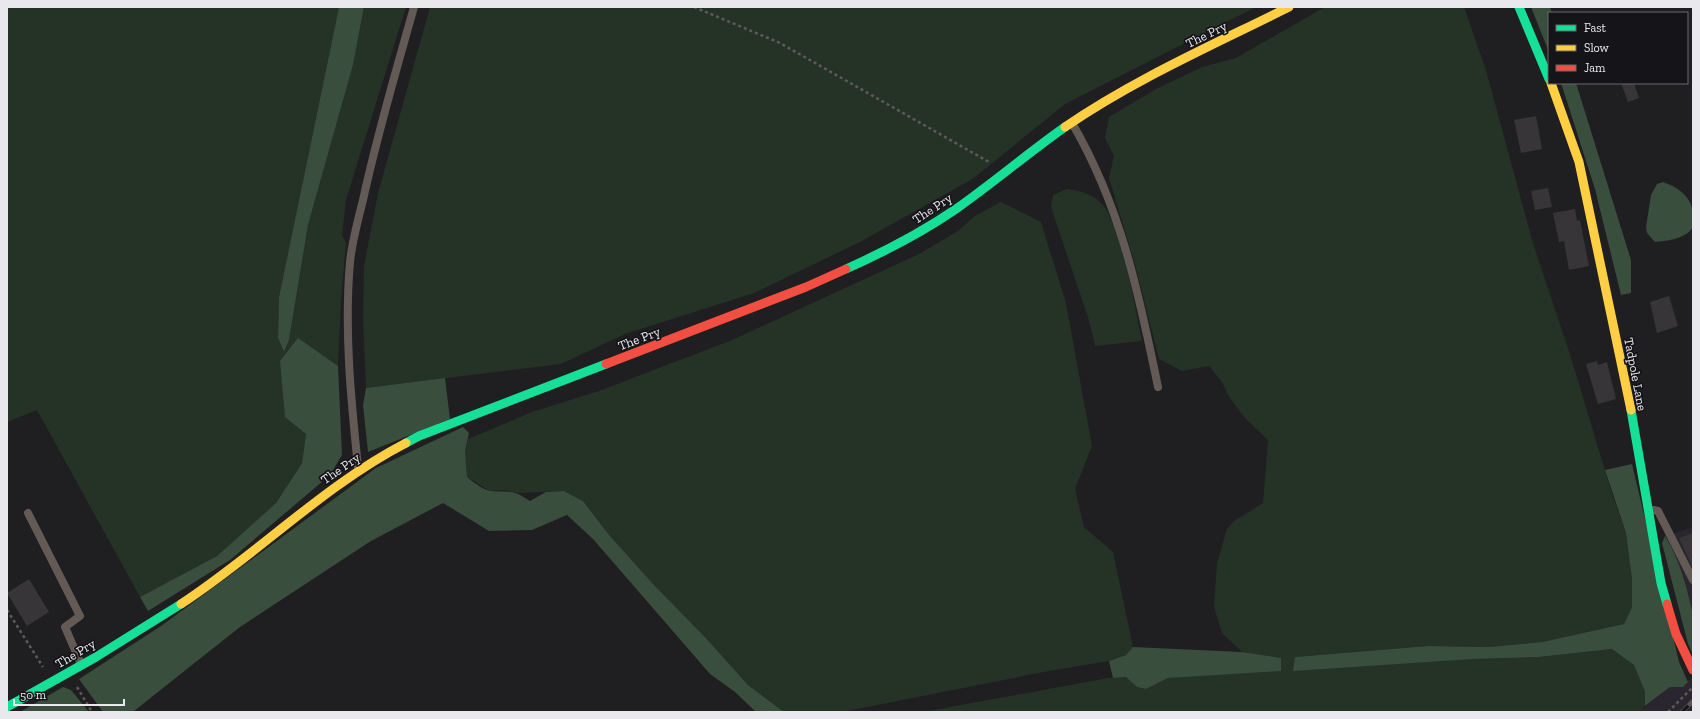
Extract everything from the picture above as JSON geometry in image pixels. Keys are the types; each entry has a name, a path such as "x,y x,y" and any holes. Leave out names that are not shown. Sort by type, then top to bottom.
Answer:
{"main road":[{"name":"The Pry","path":"7,707 69,673 177,607 239,564 299,515 358,470 388,452 419,436 799,290 854,266 933,224 1107,99 1289,7"},
{"path":"1519,7 1548,77"},
{"name":"Tadpole Lane","path":"1551,84 1579,162 1588,202 1631,412 1664,598 1676,634 1693,670"}],"lane":[{"path":"358,470 351,402 348,343 350,260 372,155 414,7"},
{"path":"1072,123 1091,158 1120,230 1132,266 1158,387"},
{"path":"1647,508 1658,511 1693,580"},
{"path":"28,514 80,616 65,626 82,665"}],"path":[{"path":"694,7 780,43 989,161 1003,173"},
{"path":"7,610 53,682"},
{"path":"69,673 92,712"},
{"path":"1668,712 1693,687"}],"shaded area":[{"path":"1693,527 1693,655 1662,543 1665,536"},
{"path":"1693,676 1693,712 1639,712 1670,687 1683,687"}],"green space":[{"path":"7,7 339,7 279,297 278,338 284,352 289,340 308,225 353,65 364,7 406,7 346,200 342,235 346,243 341,300 338,366 298,339 306,434 302,463 276,503 217,556 140,597 37,410 7,422"},
{"path":"339,7 364,7 353,65 308,225 289,340 284,352 278,338 279,297"},
{"path":"430,7 1256,7 1065,104 974,178 860,242 754,293 625,334 561,364 366,388 363,319 364,266 378,193"},
{"path":"1325,7 1464,7 1486,70 1532,240 1570,354 1612,494 1626,533 1632,579 1632,607 1624,624 1542,642 1489,647 1428,646 1295,657 1472,659 1539,657 1613,649 1634,665 1645,692 1645,706 1639,712 923,712 1108,678 1126,677 1137,687 1146,689 1168,678 1213,674 1281,658 1242,652 1222,633 1214,607 1217,563 1227,529 1234,521 1263,503 1268,440 1245,418 1229,397 1222,382 1209,366 1182,371 1159,359 1135,264 1109,178 1114,156 1105,138 1109,117 1156,89 1202,67 1236,58"},
{"path":"1531,7 1550,7 1552,12 1548,12 1548,50"},
{"path":"1561,84 1576,84 1631,260 1631,293 1621,295 1595,189"},
{"path":"1663,182 1675,187 1688,199 1691,204 1693,224 1690,231 1683,236 1655,242 1647,233 1646,227 1651,195 1657,184"},
{"path":"1067,189 1081,192 1096,198 1103,205 1110,218 1117,234 1127,270 1142,341 1095,346 1088,317 1051,207 1053,195"},
{"path":"1001,202 1041,222 1066,303 1092,446 1075,489 1084,527 1113,552 1133,647 1126,655 1109,661 1049,671 842,712 784,712 748,685 610,536 583,501 564,491 519,493 505,490 490,491 467,477 465,451 468,439 532,412 599,391 732,340 919,254 958,231 975,216"},
{"path":"298,338 338,366 342,455 330,475 230,560 148,611 140,597 217,556 276,503 302,463 306,434 285,417 280,361"},
{"path":"445,378 450,419 368,452 363,405 366,388"},
{"path":"463,427 469,433 465,451 467,477 478,486 485,489 519,494 530,501 546,492 564,491 583,501 610,536 748,685 784,712 756,712 735,692 710,674 593,539 567,515 532,530 489,531 443,503 371,541 240,627 134,711 103,712 79,679 161,626 376,468"},
{"path":"1632,464 1679,662 1688,682 1683,687 1670,687 1645,706 1645,692 1634,665 1612,649 1539,657 1472,659 1293,671 1295,657 1428,646 1489,647 1542,642 1624,624 1632,607 1632,579 1626,533 1605,470"},
{"path":"1665,536 1679,564 1691,605 1694,620 1693,655 1688,644 1662,543"},
{"path":"1133,647 1242,652 1281,658 1281,671 1168,678 1146,689 1137,687 1126,677 1113,678 1109,661 1126,655"},
{"path":"63,687 71,690 89,712 20,712"}],"building":[{"path":"1621,84 1634,84 1639,98 1628,102"},
{"path":"1536,116 1542,149 1521,153 1514,120"},
{"path":"1548,188 1552,207 1535,210 1531,191"},
{"path":"1575,209 1577,221 1580,220 1589,266 1569,270 1564,241 1559,242 1553,213"},
{"path":"1669,296 1678,326 1657,333 1650,302"},
{"path":"1597,361 1598,365 1607,362 1616,399 1598,404 1586,364"},
{"path":"1693,533 1693,568 1679,538"},
{"path":"29,579 49,612 27,626 7,593"}],"railway":[{"path":"1682,712 1693,701"}],"traffic: fast":[{"path":"1519,7 1548,77"},
{"path":"846,269 902,242 943,218 1065,127"},
{"path":"406,443 419,436 606,364"},
{"path":"1631,410 1661,583 1667,604"},
{"path":"7,707 96,657 181,604"}],"traffic: slow":[{"path":"1065,127 1119,93 1203,49 1289,7"},
{"path":"1551,84 1579,162 1631,410"},
{"path":"181,604 210,584 319,499 376,460 406,443"}],"traffic: jam":[{"path":"606,364 806,287 846,269"},
{"path":"1667,604 1676,634 1693,670"}]}
